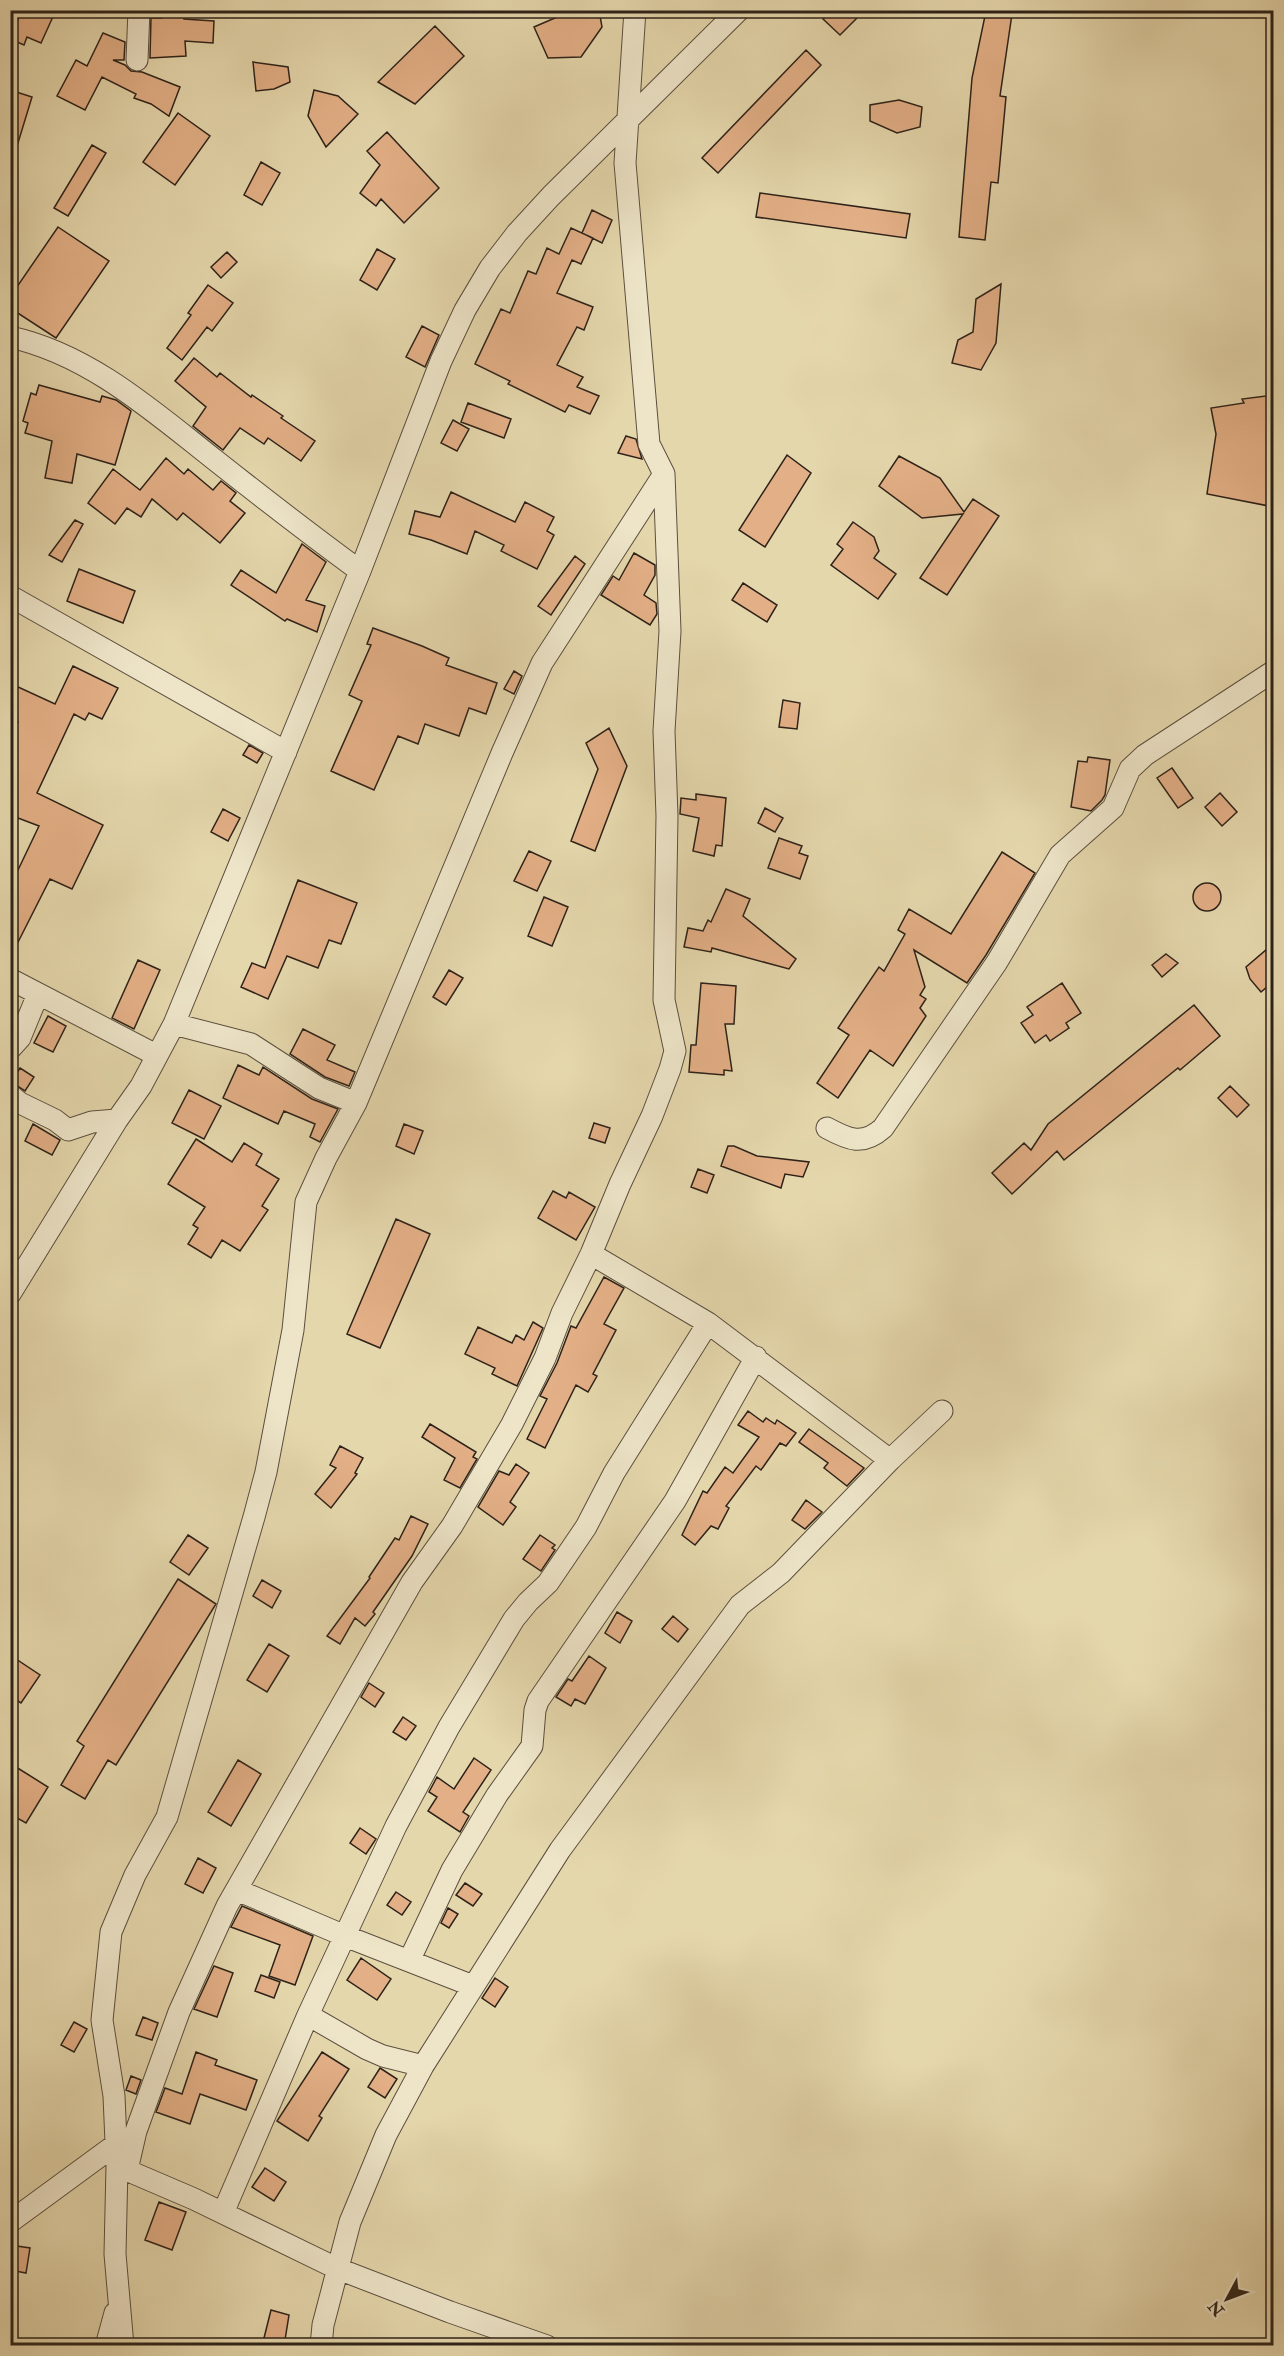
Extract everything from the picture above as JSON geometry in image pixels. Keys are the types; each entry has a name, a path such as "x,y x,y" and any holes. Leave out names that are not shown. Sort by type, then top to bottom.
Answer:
{"street":[{"path":"137,60 139,10"},
{"path":"123,2346 115,2254 122,2168 179,2012 227,1906 412,1582 452,1526 512,1424 545,1358 562,1313 591,1254 652,1116 675,1051 664,1000 667,816 664,731 670,631 664,474 649,444 625,163 635,10"},
{"path":"10,1294 117,1120 141,1086 174,1024 360,571 441,361 470,302 490,268 550,196 739,10"},
{"path":"10,337 27,340 68,357 109,381 148,408 360,571"},
{"path":"547,2346 395,2292 336,2268 223,2213 122,2168 115,2145 114,2096 102,2020 111,1932 135,1875 167,1817 266,1472 293,1330 306,1202 326,1158 356,1103 497,764 542,663 664,474"},
{"path":"10,596 286,752"},
{"path":"827,1128 850,1139 874,1136 884,1128 997,962 1060,855 1113,808 1130,769 1145,755 1274,671"},
{"path":"10,979 156,1055"},
{"path":"10,1050 20,1038 38,994"},
{"path":"174,1024 251,1044 319,1088 356,1103"},
{"path":"10,1095 20,1103 55,1120 68,1130 92,1122 117,1120"},
{"path":"591,1254 708,1323 890,1460"},
{"path":"223,2213 309,2015 396,1826 449,1727 514,1619 548,1583 586,1527 614,1473 708,1323"},
{"path":"409,1961 452,1870 497,1795 532,1746 538,1701 675,1501 756,1357"},
{"path":"321,2346 323,2325 336,2268 350,2222 386,2135 423,2066 560,1850 740,1605 781,1573 890,1460 942,1411"},
{"path":"237,1890 345,1936 473,1986"},
{"path":"309,2015 367,2049 383,2056 423,2066"},
{"path":"10,2222 115,2145"},
{"path":"106,2346 119,2301"}],"building":[{"path":"22,10 56,10 41,43 27,37 24,45 10,39"},
{"path":"161,10 183,10 184,19 214,21 213,43 185,41 186,56 150,58 151,18 162,18"},
{"path":"562,10 599,10 602,27 581,57 548,58 534,27 562,15"},
{"path":"832,10 865,10 840,35 823,19"},
{"path":"986,11 1012,14 1000,96 1006,97 998,183 991,182 985,240 959,237 972,78"},
{"path":"435,26 464,56 415,104 378,82"},
{"path":"103,33 125,42 124,60 113,60 125,65 131,71 142,72 180,87 169,116 151,104 134,98 136,94 102,77 85,110 57,96 76,60 87,66"},
{"path":"806,50 821,65 718,173 702,158"},
{"path":"253,62 288,67 290,82 274,89 256,91"},
{"path":"10,90 32,97 14,156 10,156"},
{"path":"314,90 338,96 358,114 326,147 308,116"},
{"path":"899,100 922,107 920,127 897,133 870,121 870,105"},
{"path":"178,113 210,136 175,185 143,162"},
{"path":"387,132 439,188 404,223 381,199 376,206 360,193 380,165 367,151"},
{"path":"92,145 106,153 68,216 54,208"},
{"path":"261,162 280,173 262,205 244,195"},
{"path":"760,193 910,214 906,238 756,217"},
{"path":"592,210 612,220 602,243 582,233"},
{"path":"58,227 109,261 56,338 10,308 10,297"},
{"path":"571,228 593,238 581,264 572,260 557,293 593,307 584,330 577,327 557,365 583,377 577,387 599,396 590,414 569,405 565,412 508,384 510,381 475,364 501,309 510,313 528,271 536,274 547,248 559,254"},
{"path":"377,249 395,259 377,290 360,280"},
{"path":"227,252 237,262 221,278 211,267"},
{"path":"1001,284 996,343 981,370 952,363 958,340 973,332 976,299"},
{"path":"208,285 233,303 212,331 207,327 182,360 167,348 191,315 188,313"},
{"path":"422,326 439,335 425,367 406,357"},
{"path":"194,358 217,377 220,373 315,441 301,461 268,438 264,444 240,428 223,450 193,426 206,407 175,381"},
{"path":"39,385 100,402 102,396 116,400 131,411 115,465 77,454 72,483 45,478 52,441 25,433 28,423 23,421 31,393 36,395"},
{"path":"1274,395 1274,507 1207,494 1216,434 1211,408 1244,403 1242,399"},
{"path":"468,403 511,419 504,438 461,422"},
{"path":"453,420 469,429 457,451 441,443"},
{"path":"626,436 636,439 642,459 618,453"},
{"path":"787,455 811,473 765,547 739,530"},
{"path":"899,456 940,478 964,512 973,499 999,516 947,595 920,578 963,514 922,518 879,486"},
{"path":"166,458 184,474 188,469 213,490 221,481 236,493 230,501 245,513 220,543 183,513 177,520 152,499 141,517 127,508 115,524 88,503 113,469 140,490"},
{"path":"451,492 515,522 525,502 554,517 547,531 554,535 537,569 501,551 504,545 475,531 467,554 409,534 415,511 440,517"},
{"path":"75,520 83,524 62,562 49,555"},
{"path":"853,522 874,537 879,551 874,558 896,574 878,599 831,565 843,549 837,544"},
{"path":"302,544 326,562 306,600 325,606 317,632 287,619 285,621 231,585 241,570 276,593"},
{"path":"634,553 655,565 655,575 644,595 656,603 657,614 650,625 601,595 613,576 619,580"},
{"path":"575,556 585,564 551,615 538,606"},
{"path":"79,569 135,591 123,623 67,601"},
{"path":"743,583 777,605 767,622 732,600"},
{"path":"373,628 449,658 446,665 497,683 486,714 469,708 459,736 425,724 418,744 398,736 374,790 331,771 362,701 349,695 371,645 367,644"},
{"path":"73,666 118,688 102,719 89,713 85,720 74,714 37,793 103,825 72,889 50,879 10,958 10,866 18,870 39,826 10,815 10,739 18,722 10,718 10,697 16,686 55,704"},
{"path":"514,671 522,676 514,694 504,689"},
{"path":"783,700 800,703 797,729 779,727"},
{"path":"609,728 627,766 595,851 571,841 598,769 586,743"},
{"path":"249,745 263,753 257,763 243,755"},
{"path":"1088,757 1110,760 1105,795 1091,811 1071,807 1078,761 1087,762"},
{"path":"1172,768 1193,798 1178,808 1157,778"},
{"path":"1220,793 1237,812 1222,826 1205,807"},
{"path":"696,794 726,798 722,846 716,845 714,856 693,851 699,818 680,814 681,798 696,800"},
{"path":"765,808 783,818 775,832 758,823"},
{"path":"223,809 240,818 228,841 211,832"},
{"path":"779,838 802,846 799,853 808,856 800,879 768,868"},
{"path":"529,851 551,861 537,891 514,881"},
{"path":"1002,852 1035,873 967,983 914,950 925,987 920,995 926,999 920,1008 926,1016 893,1066 870,1050 838,1098 817,1083 849,1035 838,1028 879,967 884,971 905,934 898,930 909,909 951,934"},
{"path":"298,880 357,903 341,944 329,940 318,968 287,956 268,999 241,987 252,963 265,968"},
{"path":"1207,883 1217,887 1221,897 1217,907 1207,911 1197,907 1193,897 1197,887"},
{"path":"726,889 750,899 743,916 796,959 789,969 712,948 711,952 684,947 688,928 703,931 708,920 711,922"},
{"path":"544,897 568,907 552,946 528,936"},
{"path":"1274,943 1274,981 1261,992 1250,979 1246,967"},
{"path":"1166,954 1178,963 1162,977 1152,965"},
{"path":"138,960 160,970 134,1029 112,1018"},
{"path":"449,970 463,978 446,1005 433,997"},
{"path":"701,983 736,986 734,1024 725,1024 732,1071 724,1070 724,1075 689,1072 691,1045 696,1045"},
{"path":"1062,983 1081,1013 1066,1023 1069,1028 1050,1041 1046,1035 1035,1043 1021,1023 1033,1015 1027,1007"},
{"path":"1194,1005 1220,1036 1180,1070 1178,1068 1064,1160 1057,1151 1012,1194 992,1173 1024,1143 1031,1150 1048,1124"},
{"path":"48,1016 66,1026 53,1052 34,1043"},
{"path":"303,1029 335,1045 327,1060 355,1072 349,1086 325,1077 290,1054"},
{"path":"238,1065 259,1075 263,1067 312,1099 338,1109 320,1142 310,1137 315,1124 284,1111 278,1124 223,1098"},
{"path":"20,1068 34,1077 25,1091 11,1082"},
{"path":"1230,1086 1249,1105 1237,1117 1218,1098"},
{"path":"189,1090 221,1106 204,1139 172,1123"},
{"path":"594,1123 610,1128 605,1143 589,1138"},
{"path":"33,1124 60,1140 52,1155 25,1141"},
{"path":"404,1124 423,1131 414,1154 396,1146"},
{"path":"196,1139 232,1162 244,1143 262,1154 256,1165 279,1179 262,1206 268,1210 240,1251 222,1240 211,1258 188,1244 198,1228 193,1225 205,1207 168,1184"},
{"path":"728,1146 734,1146 757,1156 809,1162 803,1177 785,1174 781,1188 721,1166"},
{"path":"698,1169 714,1175 707,1193 691,1187"},
{"path":"553,1191 566,1198 569,1192 595,1207 576,1240 538,1218"},
{"path":"396,1219 430,1234 380,1348 347,1334"},
{"path":"604,1277 624,1288 604,1324 616,1330 593,1374 597,1376 588,1392 576,1385 545,1448 527,1439 547,1399 540,1396 557,1363 571,1326 576,1328"},
{"path":"533,1322 543,1328 517,1386 492,1374 495,1368 465,1354 478,1327 512,1343 516,1335 524,1340"},
{"path":"748,1411 763,1422 766,1418 775,1424 777,1420 796,1433 786,1446 780,1443 761,1470 756,1466 726,1506 729,1508 718,1529 711,1526 695,1545 682,1535 703,1491 707,1493 725,1467 733,1473 759,1437 738,1425"},
{"path":"430,1424 476,1452 473,1457 477,1459 460,1488 444,1480 455,1458 422,1437"},
{"path":"809,1429 864,1468 847,1486 824,1468 828,1463 799,1442"},
{"path":"340,1446 363,1458 355,1473 357,1474 331,1508 315,1494 336,1468 330,1465"},
{"path":"516,1464 529,1473 510,1502 516,1507 503,1525 478,1507 499,1471 509,1475"},
{"path":"806,1500 822,1512 805,1529 792,1520"},
{"path":"411,1516 428,1524 412,1556 373,1612 375,1614 365,1626 355,1618 340,1644 327,1636 370,1578 395,1538 399,1540"},
{"path":"188,1535 208,1548 189,1575 170,1562"},
{"path":"540,1535 555,1545 552,1548 555,1550 541,1571 523,1559"},
{"path":"178,1579 216,1604 116,1765 108,1760 85,1799 61,1785 84,1746 77,1741"},
{"path":"262,1580 281,1591 272,1608 253,1596"},
{"path":"617,1612 632,1621 620,1643 605,1633"},
{"path":"673,1616 688,1629 678,1642 662,1629"},
{"path":"269,1644 289,1656 267,1692 247,1680"},
{"path":"10,1655 40,1675 21,1703 10,1696"},
{"path":"589,1656 606,1668 585,1704 575,1699 571,1706 556,1697 568,1679 572,1681"},
{"path":"369,1683 384,1693 375,1707 361,1697"},
{"path":"403,1717 416,1726 406,1740 393,1732"},
{"path":"474,1758 491,1770 463,1812 469,1816 460,1832 428,1811 437,1797 429,1792 437,1777 454,1789"},
{"path":"238,1760 261,1774 231,1826 208,1812"},
{"path":"16,1767 48,1787 26,1823 10,1814 10,1775"},
{"path":"360,1828 376,1839 366,1854 350,1843"},
{"path":"198,1858 216,1868 203,1893 185,1884"},
{"path":"465,1883 482,1894 473,1906 456,1895"},
{"path":"396,1892 411,1902 402,1915 387,1905"},
{"path":"242,1906 313,1936 295,1985 269,1976 280,1945 231,1927"},
{"path":"448,1908 458,1914 449,1928 441,1923"},
{"path":"361,1958 391,1979 377,2000 347,1980"},
{"path":"214,1966 233,1973 217,2017 194,2009"},
{"path":"261,1975 280,1982 274,1998 255,1991"},
{"path":"495,1978 508,1987 495,2007 482,1998"},
{"path":"143,2017 158,2023 152,2040 136,2035"},
{"path":"74,2022 87,2029 74,2052 61,2045"},
{"path":"196,2052 217,2060 215,2065 257,2080 246,2110 200,2094 190,2124 156,2112 165,2088 182,2094"},
{"path":"322,2052 349,2069 319,2116 322,2118 308,2141 277,2121"},
{"path":"380,2068 397,2079 385,2098 368,2087"},
{"path":"131,2076 141,2080 136,2094 126,2090"},
{"path":"265,2168 286,2182 274,2201 252,2187"},
{"path":"159,2202 186,2212 172,2250 145,2240"},
{"path":"10,2245 30,2248 26,2273 10,2270"},
{"path":"271,2310 289,2315 284,2346 262,2346"}]}
